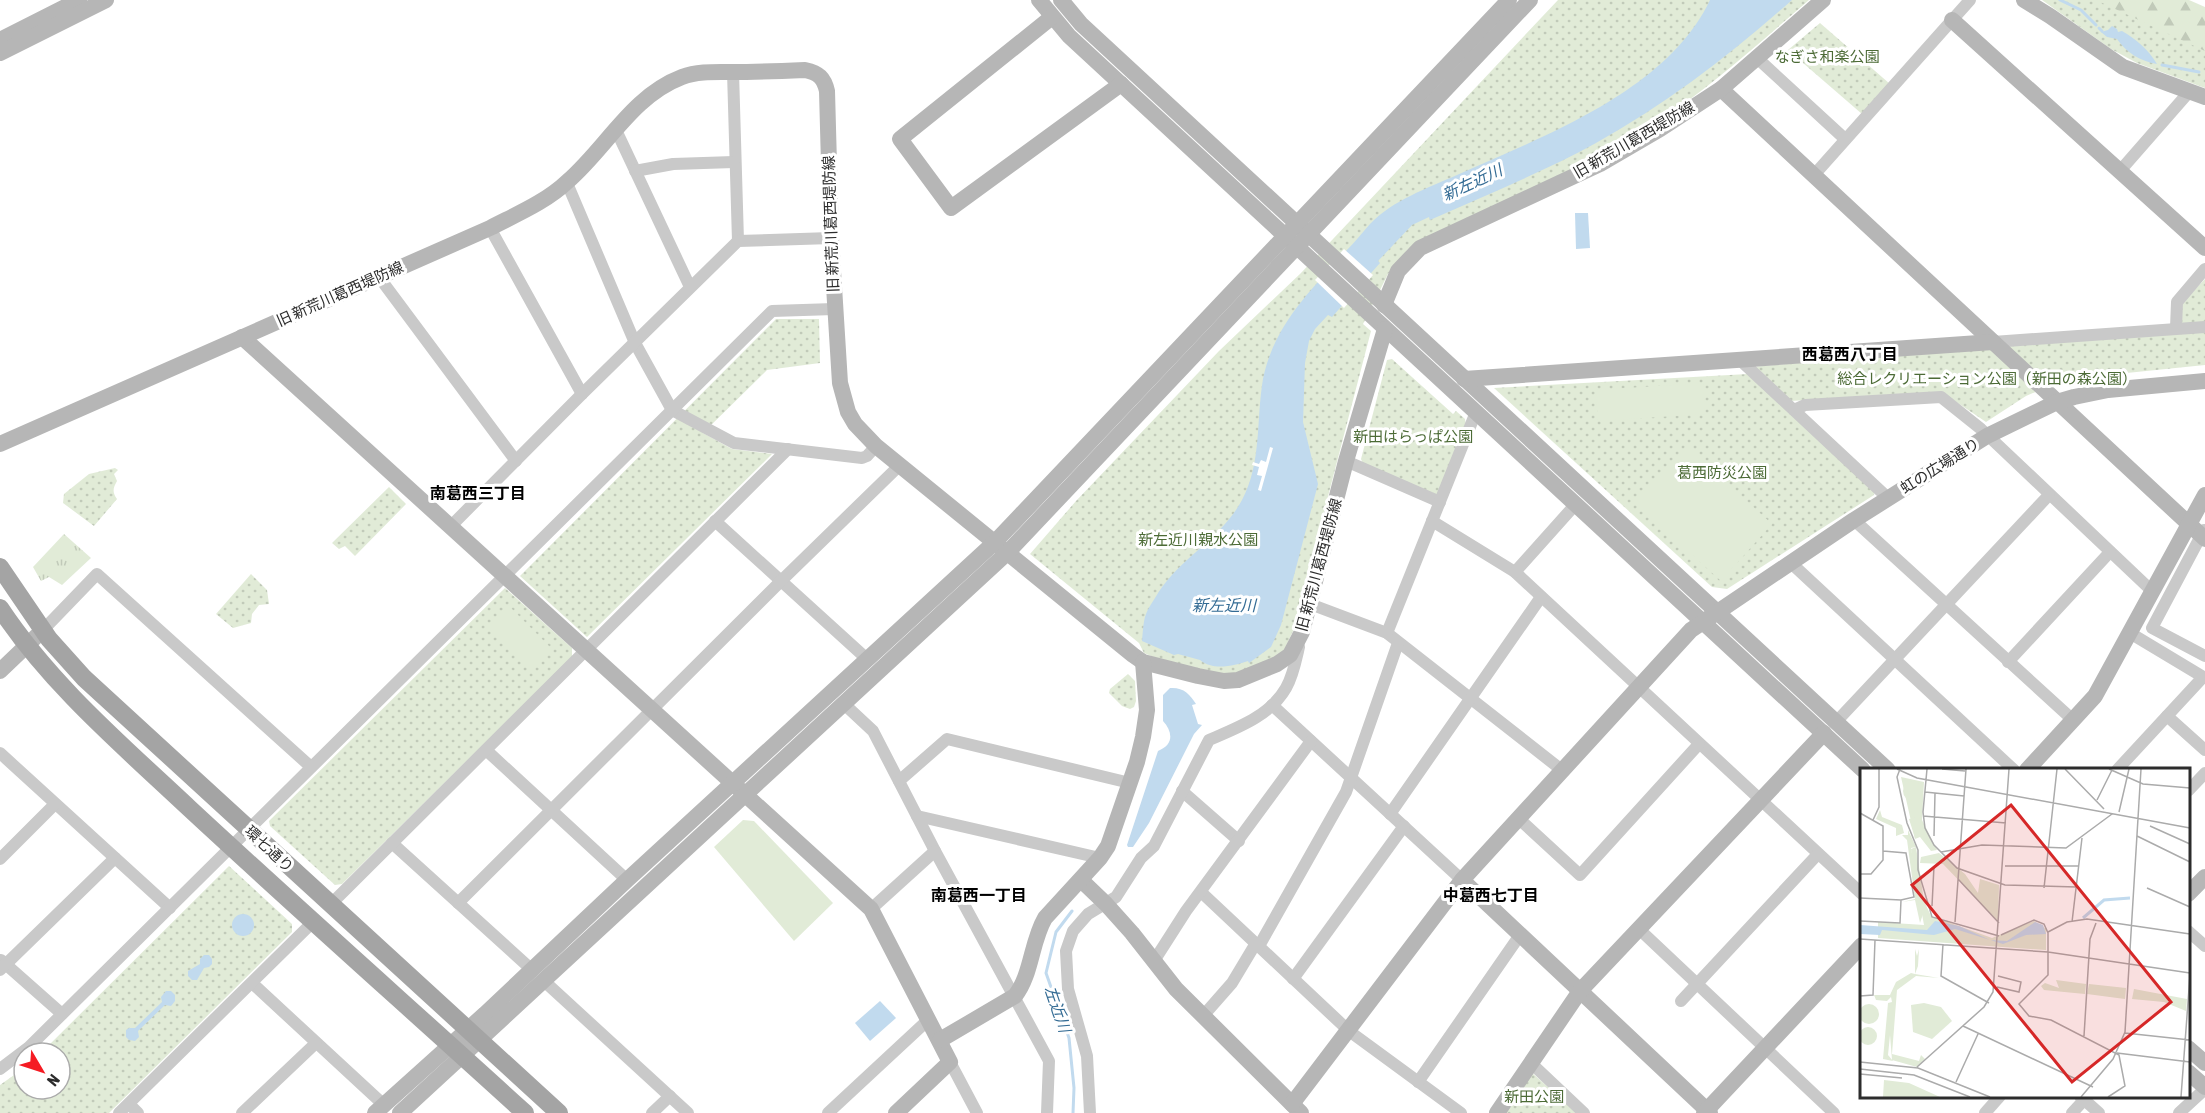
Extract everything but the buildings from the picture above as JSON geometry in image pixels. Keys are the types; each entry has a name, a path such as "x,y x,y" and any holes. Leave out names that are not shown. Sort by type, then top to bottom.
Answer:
{"main road":[{"name":"環七通り","path":"0,567 43,630 84,678 559,1113"},
{"name":"環七通り","path":"0,608 26,646 100,725 525,1113"}],"street":[{"path":"0,40 79,0"},
{"path":"0,53 106,0"},
{"path":"1039,0 1069,36 1703,622 1830,727 1885,768"},
{"path":"1061,0 1090,32 1718,613 1830,727 1861,768"},
{"path":"252,983 316,1043 380,1109 456,1051 544,981 843,703 1001,547 1291,242 1509,0"},
{"path":"1303,229 1530,0"},
{"name":"旧 新荒川葛西堤防線","path":"1378,300 1405,262 1428,243 1600,164 1660,129 1721,89 1823,0"},
{"path":"1814,175 1970,0"},
{"path":"2024,0 2123,67 2197,94 2119,172"},
{"path":"1052,17 900,139 951,208 1121,84"},
{"path":"1952,20 2205,248"},
{"path":"1757,58 1845,139"},
{"name":"旧 新荒川葛西堤防線","path":"0,444 490,228 534,206 567,183 590,161 636,106 666,84 698,73 805,70 821,76 825,82 834,309 840,383 844,400 855,424 876,446 1133,656 1143,662 1211,679 1238,680 1277,664 1290,655 1302,632 1346,461 1385,329"},
{"path":"733,72 738,241"},
{"path":"1721,89 2200,532"},
{"path":"616,130 690,287"},
{"path":"635,171 673,164 734,162"},
{"path":"567,183 635,343 672,410 734,443 862,458 876,446"},
{"path":"490,228 582,394"},
{"path":"450,527 738,241 831,238"},
{"path":"2176,328 2177,302 2205,269"},
{"path":"379,277 516,461"},
{"path":"0,1069 29,1047 772,311 834,309"},
{"path":"1464,379 2205,327"},
{"path":"242,338 871,909 977,1113"},
{"path":"1739,359 1888,498"},
{"name":"虹の広場通り","path":"1296,1109 1348,1031 1462,880 1691,630 1854,519 1987,436 2057,402 2108,390 2205,381"},
{"path":"1794,410 1805,405 1941,397 1987,436 2152,591"},
{"path":"1387,633 1476,412"},
{"path":"330,905 788,449"},
{"path":"1346,461 1440,502"},
{"path":"458,903 900,465"},
{"path":"1497,1113 1580,991 2049,495"},
{"path":"2205,495 2200,532 2152,628 2205,656"},
{"path":"1515,572 1575,505"},
{"path":"1854,519 2073,720"},
{"path":"716,521 867,659"},
{"path":"1432,521 1515,572 1860,892"},
{"path":"2029,768 2095,696 2152,591 2200,532"},
{"path":"473,1036 531,969 627,880 867,659 1001,547"},
{"path":"2008,662 2110,552"},
{"path":"1791,563 2011,768"},
{"path":"0,671 97,574 311,767"},
{"path":"1390,814 1541,597"},
{"path":"1310,604 1387,633 1563,771"},
{"path":"1090,1113 1086,1056 1068,988 1066,951 1073,931 1088,914 1116,897 1141,858 1154,846 1209,740 1241,727 1272,705 1286,688 1295,665 1302,632"},
{"path":"2119,768 2204,678 2130,633"},
{"path":"1203,1016 1233,983 1346,792 1398,643"},
{"path":"940,1040 1015,996 1022,986 1045,918 1081,880 1108,846 1143,737 1147,710 1143,662"},
{"path":"843,703 873,731 1049,1062 1047,1113"},
{"path":"1272,705 1462,880 1707,1112 1860,947"},
{"path":"2167,716 2205,750"},
{"path":"899,782 947,738 1130,783"},
{"path":"1154,961 1186,911 1311,741"},
{"path":"1518,818 1580,875 1699,744"},
{"path":"486,750 627,880"},
{"path":"0,753 170,908"},
{"path":"2190,789 2205,773"},
{"path":"1182,792 1239,841"},
{"path":"1,856 55,804"},
{"path":"917,816 1100,858"},
{"path":"1293,979 1404,826"},
{"path":"392,843 531,969"},
{"path":"871,909 935,851"},
{"path":"1681,1001 1818,854"},
{"path":"62,1014 2,964 115,858"},
{"path":"2190,892 2205,877"},
{"path":"1081,880 1106,904 1176,989 1296,1109"},
{"path":"1201,892 1348,1031 1461,1113"},
{"path":"138,1113 124,1108 314,921"},
{"path":"1640,930 1834,1113"},
{"path":"2190,933 2205,946"},
{"path":"1418,1082 1520,935"},
{"path":"544,981 688,1113"},
{"path":"828,1113 928,1020"},
{"path":"242,1113 316,1043"},
{"path":"2190,1050 2205,1062"},
{"path":"400,1113 456,1051"},
{"path":"896,1113 950,1062"},
{"path":"1531,1064 1584,1113"},
{"path":"2180,1113 2205,1088 2190,1074"},
{"path":"652,1113 670,1096"},
{"path":"1984,1113 1998,1098"},
{"path":"2072,1113 2082,1098 2099,1113"}],"green space":[{"name":"新左近川親水公園","path":"1558,0 1809,0 1715,80 1656,123 1565,174 1408,249 1388,274 1363,324 1371,331 1293,631 1283,653 1237,676 1177,667 1144,653 1139,643 1030,554 1076,501 1219,351 1301,273"},
{"path":"2042,0 2096,0 2205,51 2205,88 2137,63 2111,49"},
{"path":"2088,0 2189,0 2205,7 2205,62"},
{"name":"なぎさ和楽公園","path":"1820,23 1890,84 1862,114 1788,50"},
{"name":"総合レクリエーション公園（新田の森公園）","path":"2205,279 2205,365 2107,375 2052,385 2026,396 1986,422 1943,393 1790,401 1752,367 2180,329 2180,305"},
{"path":"776,319 819,319 820,363 767,370 703,433 732,449 772,454 587,637 520,576"},
{"name":"新田はらっぱ公園","path":"1392,359 1453,414 1456,411 1465,419 1466,425 1438,494 1433,495 1363,464 1361,459 1387,360"},
{"name":"葛西防災公園","path":"1748,374 1875,490 1874,495 1727,589 1712,587 1494,388"},
{"path":"1703,383 1705,414 1598,421 1596,390"},
{"path":"1686,446 1772,524 1721,581 1634,503"},
{"path":"115,468 118,470 114,474 117,481 114,492 117,499 94,526 63,503 64,494 89,474"},
{"path":"389,487 406,504 355,556 345,546 339,549 332,543"},
{"path":"64,534 91,558 62,585 49,577 41,581 33,567"},
{"path":"251,574 267,590 269,604 259,605 252,614 251,623 233,628 216,614"},
{"path":"505,588 572,648 572,657 342,884 335,885 270,826 269,821"},
{"path":"511,608 551,648 530,669 490,629"},
{"path":"1128,674 1135,681 1136,701 1134,707 1130,709 1122,706 1109,693 1110,689"},
{"path":"743,820 754,821 833,903 794,941 714,847"},
{"path":"229,866 292,924 292,932 109,1113 0,1113 0,1085 12,1076 12,1101 72,1101 72,1041 53,1041"},
{"name":"新田公園","path":"1531,1072 1577,1113 1503,1113"}],"water":[{"name":"新左近川","path":"1710,0 1792,0 1698,77 1623,128 1535,174 1430,220 1429,217 1412,225 1378,261 1380,263 1332,317 1328,315 1315,329 1309,341 1305,363 1303,422 1318,484 1281,625 1271,647 1249,663 1248,661 1230,666 1211,666 1200,660 1174,655 1142,641 1147,612 1164,584 1223,527 1242,500 1256,456 1261,394 1268,360 1285,325 1320,280 1370,224 1400,201 1564,126 1634,85 1665,60 1690,32"},
{"path":"2112,26 2118,32 2122,31 2137,41 2157,64 2134,56 2117,39 2107,37 2101,32"},
{"path":"1575,213 1588,213 1590,248 1576,249"},
{"path":"1170,688 1182,690 1191,697 1196,704 1192,705 1198,724 1202,725 1194,734 1149,823 1133,847 1128,847 1158,751 1169,742 1169,729 1163,721 1163,695"},
{"path":"243,914 251,917 254,925 251,933 243,936 235,933 232,925 235,917"},
{"path":"204,955 209,955 212,964 204,968 197,980 192,980 188,976 188,971 200,964 200,959"},
{"path":"166,991 171,991 175,995 175,1001 171,1006 165,1005 138,1031 139,1037 135,1041 129,1040 126,1037 126,1030 135,1028 162,1002 161,997"},
{"path":"880,1001 896,1018 870,1041 855,1023"}],"pier":[{"path":"1344,249 1373,275 1344,308 1315,280"},
{"path":"1270,447 1273,448 1261,491 1258,490 1262,476 1257,475 1259,467 1252,465 1253,462 1259,464 1261,460 1266,462"}],"waterway":[{"path":"2060,0 2081,10 2096,25"},
{"path":"2099,28 2102,31"},
{"path":"2162,65 2199,72"},
{"name":"左近川","path":"1072,911 1056,932 1046,973 1069,1038 1074,1088 1073,1113"}],"district":[{"name":"西葛西八丁目","path":"1850,354"},
{"name":"南葛西三丁目","path":"478,493"},
{"name":"南葛西一丁目","path":"979,895"},
{"name":"中葛西七丁目","path":"1491,895"}]}
